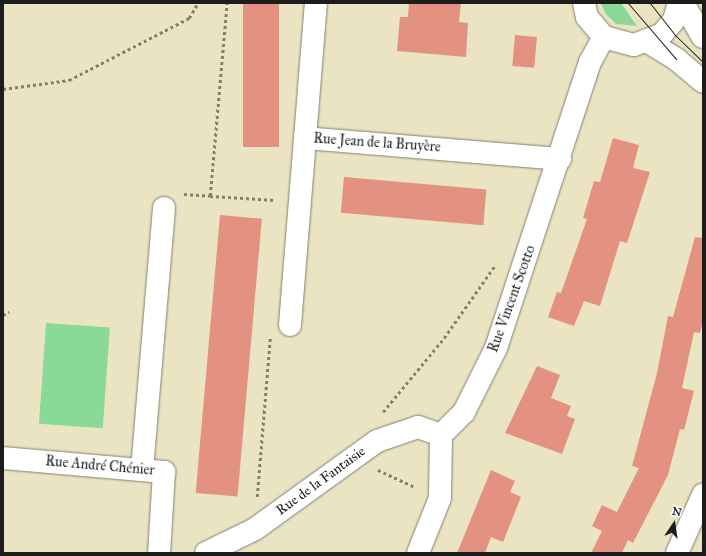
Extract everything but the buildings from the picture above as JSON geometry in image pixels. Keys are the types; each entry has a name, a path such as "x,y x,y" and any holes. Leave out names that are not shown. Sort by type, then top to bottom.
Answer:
{"street":[{"name":"Rue Jean de la Bruyère","path":"316,3 305,138 560,159"},
{"path":"584,3 592,25 604,37 621,44 648,42 669,27 679,3"},
{"path":"683,3 703,37"},
{"name":"Rue Vincent Scotto","path":"441,435 464,412 496,348 560,159 590,62 604,37"},
{"path":"648,42 676,59 703,82"},
{"path":"290,325 305,138"},
{"path":"142,470 164,208"},
{"name":"Rue de la Fantaisie","path":"206,553 255,529 377,441 418,427 441,435"},
{"path":"418,553 440,498 441,435"},
{"name":"Rue André Chénier","path":"3,458 164,472 159,553"},
{"path":"677,553 703,495"}],"path":[{"path":"3,89 69,80 189,18 198,3"},
{"path":"210,196 227,3"},
{"path":"164,208 166,192 300,202"},
{"path":"378,417 444,338 501,257"},
{"path":"3,315 9,312"},
{"path":"255,529 271,324 290,325"},
{"path":"370,466 420,490"}],"green space":[{"path":"601,3 621,3 637,26 616,24 605,13"},
{"path":"46,323 110,327 103,428 39,424"}],"tram line":[{"path":"628,3 676,59"},
{"path":"650,3 675,35 703,62"}]}
